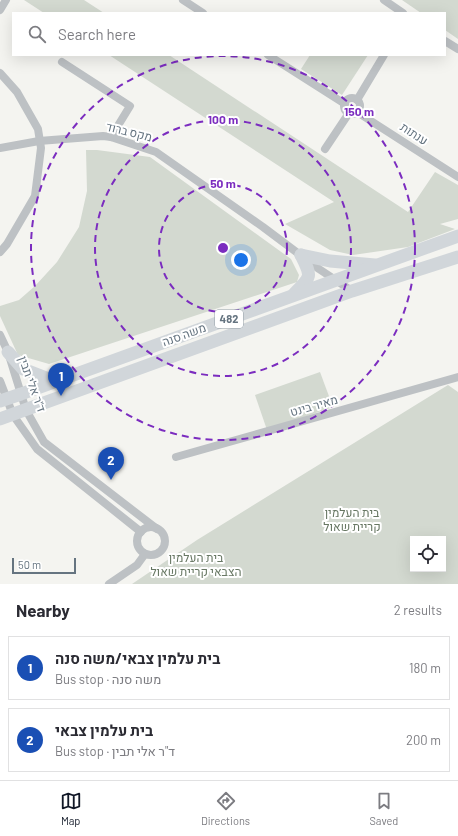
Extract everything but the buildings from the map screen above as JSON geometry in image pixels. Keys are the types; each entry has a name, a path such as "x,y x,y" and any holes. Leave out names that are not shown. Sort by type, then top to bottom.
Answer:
{"main road":[{"name":"משה סנה","path":"3,399 21,394 458,236"},
{"path":"301,255 330,261 379,265"},
{"path":"292,296 308,279 309,272 301,255"},
{"name":"משה סנה","path":"0,419 352,291 458,257"},
{"path":"8,352 23,369 54,381"}],"street":[{"path":"0,10 6,0"},
{"path":"183,0 201,12"},
{"path":"384,0 402,12"},
{"path":"446,42 458,49"},
{"path":"270,56 345,104"},
{"path":"357,100 383,56"},
{"path":"62,62 130,106 111,137"},
{"path":"0,73 17,92 38,129 40,141 35,196 7,244 0,252"},
{"path":"349,100 357,100 360,105 357,112 354,114 345,110 345,104 349,100"},
{"name":"ענתות","path":"357,112 458,177"},
{"path":"325,149 349,113"},
{"name":"מקס ברוד","path":"0,148 40,141 103,136 111,137 156,152 352,291"},
{"name":"ד\"ר אלי תבין","path":"0,335 8,352 26,410 44,442 157,529"},
{"name":"מאיר בינט","path":"176,457 458,377"},
{"path":"0,381 3,399 37,449 141,532"},
{"path":"148,528 157,529 163,534 165,542 164,546 162,550 154,554 145,554 138,544 141,532 148,528"},
{"path":"109,584 137,565 145,554"}],"green space":[{"path":"24,0 84,0 102,12 42,12"},
{"path":"402,0 458,0 458,39 446,31 446,12 420,12"},
{"path":"111,56 171,56 408,212 435,172 458,185 458,219 440,224 455,229 408,247 353,255 330,250 285,224 334,202"},
{"path":"309,56 367,56 342,95 301,69"},
{"path":"86,150 150,157 291,259 299,275 297,282 49,364 18,355 0,316 0,306 19,300 35,286 57,262 79,227 87,191"},
{"path":"320,372 333,407 267,430 255,395"},
{"name":"בית העלמין קריית שאול","path":"448,385 458,392 458,584 132,584 197,540"}],"place":[{"name":"בית עלמין צבאי/משה סנה","path":"61,396"},
{"name":"בית עלמין צבאי","path":"111,480"}],"park label":[{"name":"בית העלמין הצבאי קריית שאול","path":"196,565"}]}
